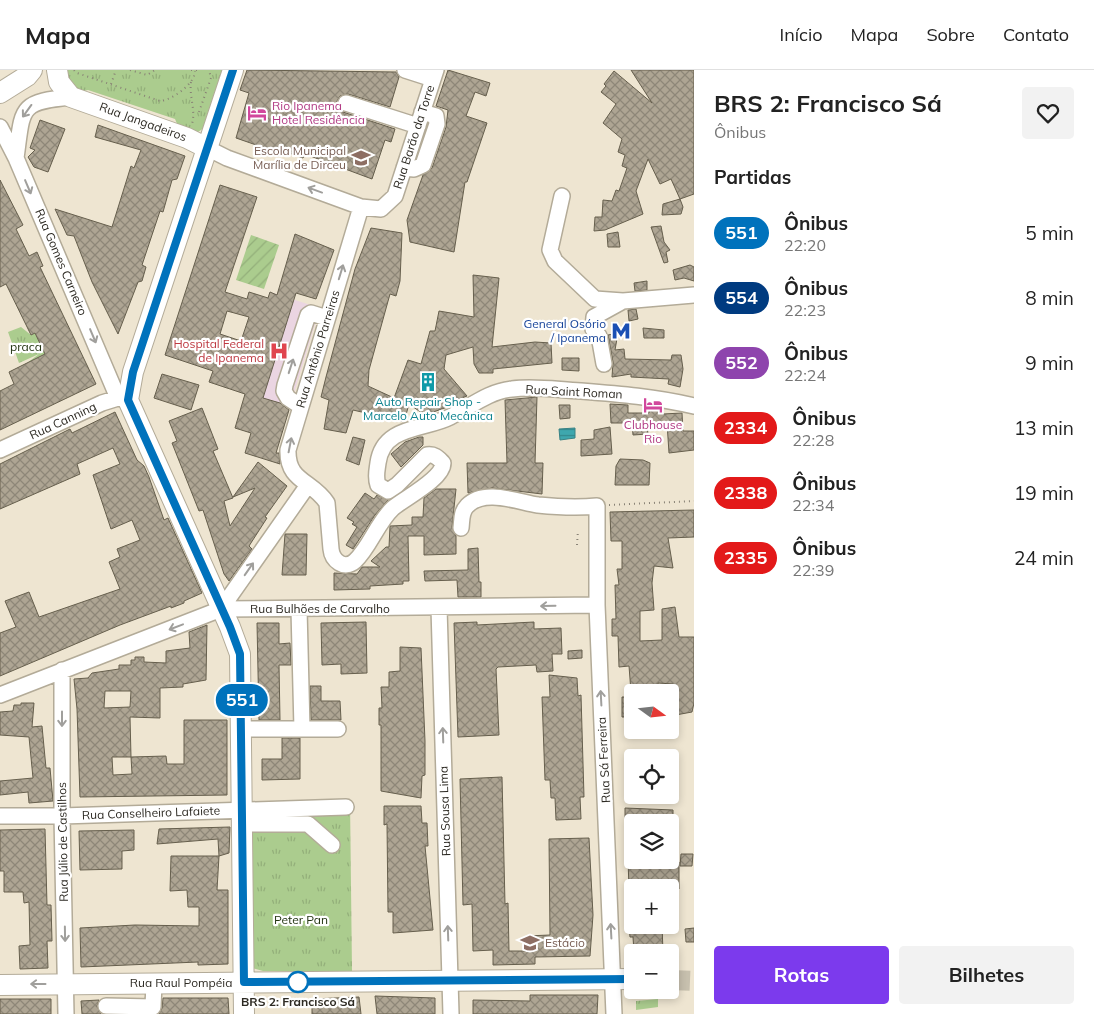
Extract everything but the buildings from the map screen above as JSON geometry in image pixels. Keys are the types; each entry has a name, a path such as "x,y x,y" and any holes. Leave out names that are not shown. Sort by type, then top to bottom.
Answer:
{"main road":[{"path":"0,93 27,76 32,70"},
{"path":"56,70 59,82 71,97"},
{"path":"123,399 233,70"},
{"name":"Rua Jangadeiros","path":"71,97 187,138 207,148"},
{"name":"Rua Gomes Carneiro","path":"123,399 240,654 244,1014"},
{"name":"Rua Raul Pompéia","path":"0,985 623,979"}],"street":[{"path":"405,70 434,75"},
{"name":"Rua Barão da Torre","path":"361,207 381,209 395,196 434,75"},
{"name":"Rua Jangadeiros","path":"16,158 21,120 29,106 40,100 71,97"},
{"path":"346,104 420,119 436,116 437,124 423,165 414,169 404,168"},
{"name":"Rua Gomes Carneiro","path":"0,127 16,158 123,399"},
{"name":"Rua Jangadeiros","path":"207,148 228,158 361,207"},
{"path":"562,196 550,250 555,260 595,299 623,301 694,295"},
{"name":"Rua Antônio Parreiras","path":"308,485 293,473 288,459 290,440 361,207"},
{"path":"604,364 599,336 593,329 592,321 598,314 623,301"},
{"path":"300,406 288,398 284,391 285,384 308,315 311,313 327,318"},
{"name":"Rua Saint Roman","path":"308,485 327,503 332,556 337,563 352,564 391,511 435,478 442,467 443,463 438,458 432,454 427,455 397,485 388,490 378,485 376,479 379,457 383,447 391,439 406,430 448,418 485,397 512,389 654,397 694,406"},
{"name":"Rua Canning","path":"0,450 102,403 123,399"},
{"path":"221,609 308,485"},
{"path":"461,528 463,511 468,504 479,498 504,498 536,504 579,508 597,506"},
{"name":"Rua Sá Ferreira","path":"597,506 597,605 623,979 614,1014"},
{"name":"Rua Bulhões de Carvalho","path":"0,695 221,609 597,605"},
{"name":"Rua Sousa Lima","path":"439,608 451,1014"},
{"path":"299,609 302,729"},
{"name":"Rua Júlio de Castilhos","path":"62,670 62,816 66,1014"},
{"path":"242,729 338,729"},
{"path":"243,817 346,806"},
{"name":"Rua Conselheiro Lafaiete","path":"0,816 243,817"},
{"path":"243,817 308,824 332,845"},
{"path":"106,984 106,1010 153,1010 154,983"}],"path":[{"path":"74,70 110,85 160,101 166,101 191,82"},
{"path":"110,85 116,70"},
{"path":"130,70 147,75 155,70"},
{"path":"187,138 194,114 190,93 191,82 196,71 191,70"},
{"path":"199,112 211,78 209,70"},
{"path":"597,506 694,501"},
{"path":"577,545 578,530"}],"shaded area":[{"name":"Hospital Federal de Ipanema","path":"270,292 320,308 290,406 240,391"}],"green space":[{"path":"61,70 223,70 204,128 198,132 178,126 175,119 88,90 80,92 71,88"},
{"path":"251,235 279,245 264,289 236,280"},
{"name":"praca","path":"21,327 31,335 35,333 45,354 27,363 39,354 19,363 8,332"},
{"name":"Peter Pan","path":"350,800 352,971 263,971 252,968 249,956 252,812"},
{"path":"658,999 658,1007 636,1010 636,1001"}],"water":[{"path":"575,428 575,438 560,440 559,429"}],"tunnel":[{"path":"679,980 694,981"}],"bus line":[{"name":"551","path":"233,70 133,372 129,385 128,400 230,627 240,654 242,665 244,982 624,979"}],"place":[{"name":"Rio Ipanema Hotel Residência","path":"257,113"},
{"name":"Escola Municipal Marília de Dirceu","path":"361,158"},
{"name":"General Osório / Ipanema","path":"621,331"},
{"name":"Hospital Federal de Ipanema","path":"279,351"},
{"name":"Auto Repair Shop - Marcelo Auto Mecânica","path":"428,382"},
{"name":"Clubhouse Rio","path":"653,405"},
{"name":"Estácio","path":"530,943"},
{"name":"BRS 2: Francisco Sá","path":"298,982"}]}
